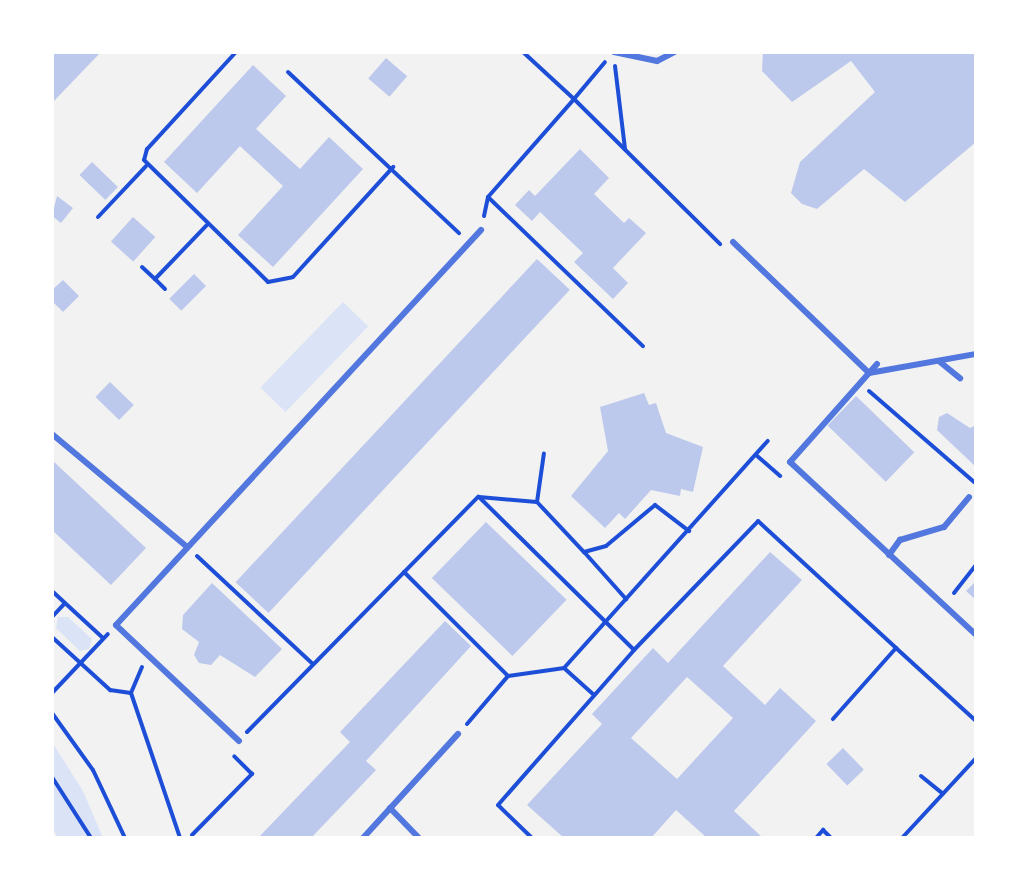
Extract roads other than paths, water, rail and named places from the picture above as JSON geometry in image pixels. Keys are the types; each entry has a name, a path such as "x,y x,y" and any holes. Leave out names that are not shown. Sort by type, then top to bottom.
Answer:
{"lane":[{"path":"614,52 657,61 675,52"},
{"path":"239,741 116,625 481,230"},
{"path":"733,242 869,373"},
{"path":"869,373 976,354"},
{"path":"940,362 960,378"},
{"path":"877,364 790,462 976,635"},
{"path":"52,434 186,546"},
{"path":"889,555 900,540 944,527 969,497"},
{"path":"363,838 458,734"},
{"path":"390,808 419,838"}]}
